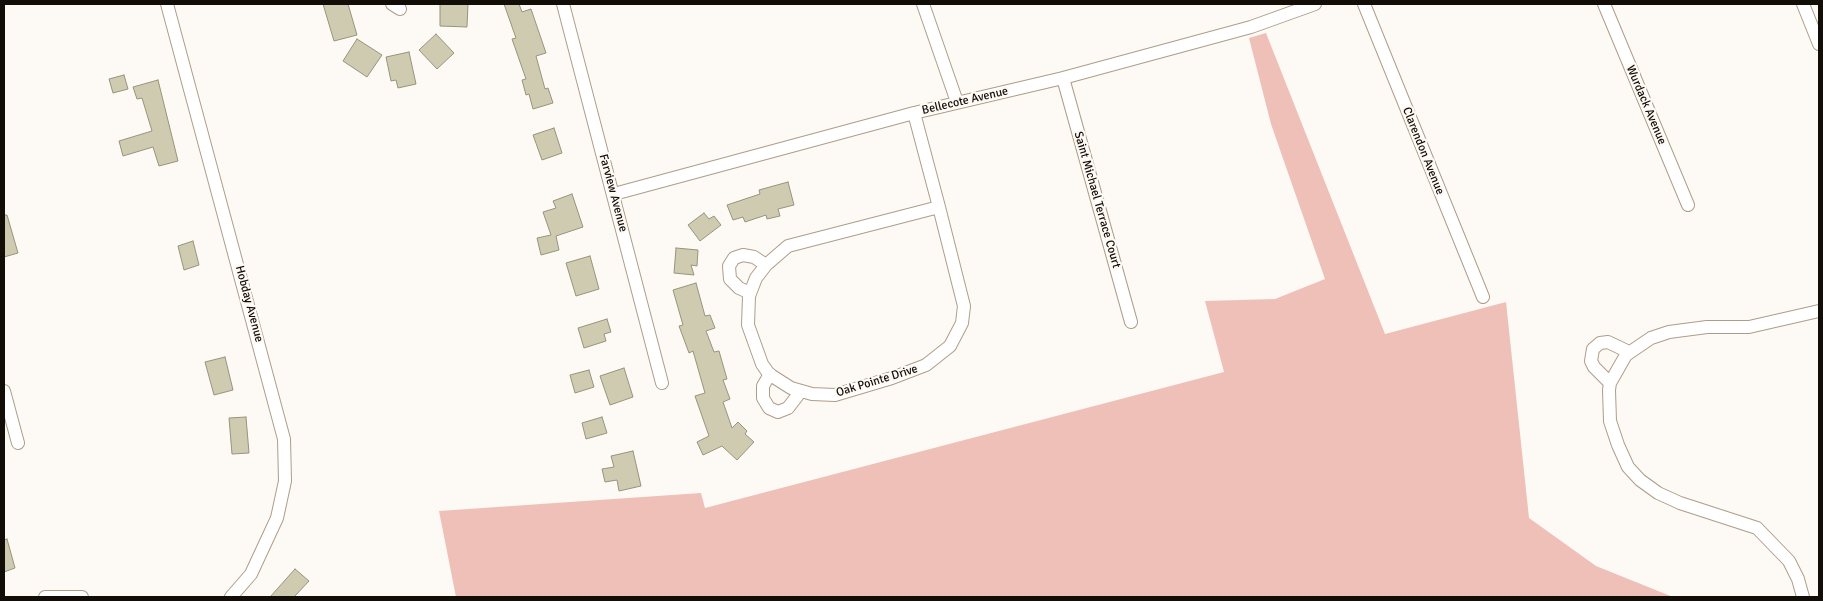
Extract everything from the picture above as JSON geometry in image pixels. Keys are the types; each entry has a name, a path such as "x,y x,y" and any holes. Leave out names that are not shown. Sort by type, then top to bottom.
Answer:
{"street":[{"name":"Hobday Avenue","path":"168,4 284,439 284,481 277,518 251,574 231,597"},
{"name":"Farview Avenue","path":"563,4 662,383"},
{"path":"923,4 957,102"},
{"name":"Bellecote Avenue","path":"614,194 914,113 1063,78 1251,27 1315,4"},
{"name":"Clarendon Avenue","path":"1364,4 1483,298"},
{"name":"Wurdack Avenue","path":"1604,4 1688,205"},
{"path":"1803,4 1819,44"},
{"name":"Saint Michael Terrace Court","path":"1063,78 1131,322"},
{"name":"Oak Pointe Drive","path":"914,113 939,207 964,306 962,323 950,346 926,365 892,378 835,394 801,391 791,388 770,374 762,364 748,325 750,294 756,278 766,265 788,246 939,207"},
{"path":"750,294 739,288 730,279 729,266 734,258 743,255 754,257 766,265"},
{"path":"1803,597 1798,579 1789,561 1758,528 1680,503 1658,493 1640,480 1628,466 1610,421 1610,383 1629,352 1651,338 1669,332 1708,327 1749,327 1819,310"},
{"path":"1610,383 1594,367 1591,361 1593,349 1600,343 1608,342 1629,352"},
{"path":"770,374 763,386 763,398 769,408 778,412 788,408 801,391"},
{"path":"4,391 18,443"},
{"path":"45,597 82,597"}],"shaded area":[{"path":"1266,33 1385,334 1506,302 1529,518 1596,566 1673,597 456,597 439,511 701,493 705,508 1224,372 1205,301 1275,299 1325,279 1271,124 1249,38"}],"building":[{"path":"323,4 348,4 357,35 334,41"},
{"path":"440,4 468,4 467,27 440,26"},
{"path":"504,4 519,4 522,12 531,9 546,53 536,56 545,89 548,88 553,103 533,109 529,94 526,95 522,80 526,79 512,39 516,38"},
{"path":"436,34 454,53 437,69 419,50"},
{"path":"357,39 382,55 367,77 343,61"},
{"path":"409,52 416,84 398,88 396,80 391,81 386,57"},
{"path":"124,75 128,89 113,93 109,79"},
{"path":"158,80 178,161 159,166 153,147 123,156 119,141 152,131 142,98 137,99 133,87"},
{"path":"554,128 562,153 542,160 533,135"},
{"path":"788,182 794,205 778,209 780,216 767,219 766,215 745,222 743,217 733,220 727,205 760,194 759,190"},
{"path":"572,194 583,227 556,236 559,250 541,255 537,238 551,235 543,212 556,208 553,201"},
{"path":"704,213 709,219 714,216 721,225 700,241 688,225"},
{"path":"4,215 7,215 18,253 4,257"},
{"path":"193,241 199,265 184,270 178,246"},
{"path":"676,248 698,250 697,266 691,265 694,275 674,273"},
{"path":"590,256 599,289 576,296 566,263"},
{"path":"696,283 705,316 710,315 715,328 706,331 714,352 719,351 727,379 723,380 730,399 723,402 732,428 738,422 747,431 745,434 754,442 737,460 722,446 703,455 697,442 709,436 695,396 705,393 693,351 689,353 679,326 683,325 673,290"},
{"path":"607,319 611,332 604,334 606,341 584,348 578,328"},
{"path":"225,357 233,390 214,395 205,362"},
{"path":"624,368 633,397 610,405 600,376"},
{"path":"589,370 594,387 575,393 570,375"},
{"path":"246,417 249,453 232,454 229,418"},
{"path":"602,417 607,433 586,439 582,423"},
{"path":"633,451 641,486 619,491 617,480 605,482 602,469 614,467 611,456"},
{"path":"7,539 15,568 4,572 4,540"},
{"path":"295,569 309,581 294,597 270,597"}]}
